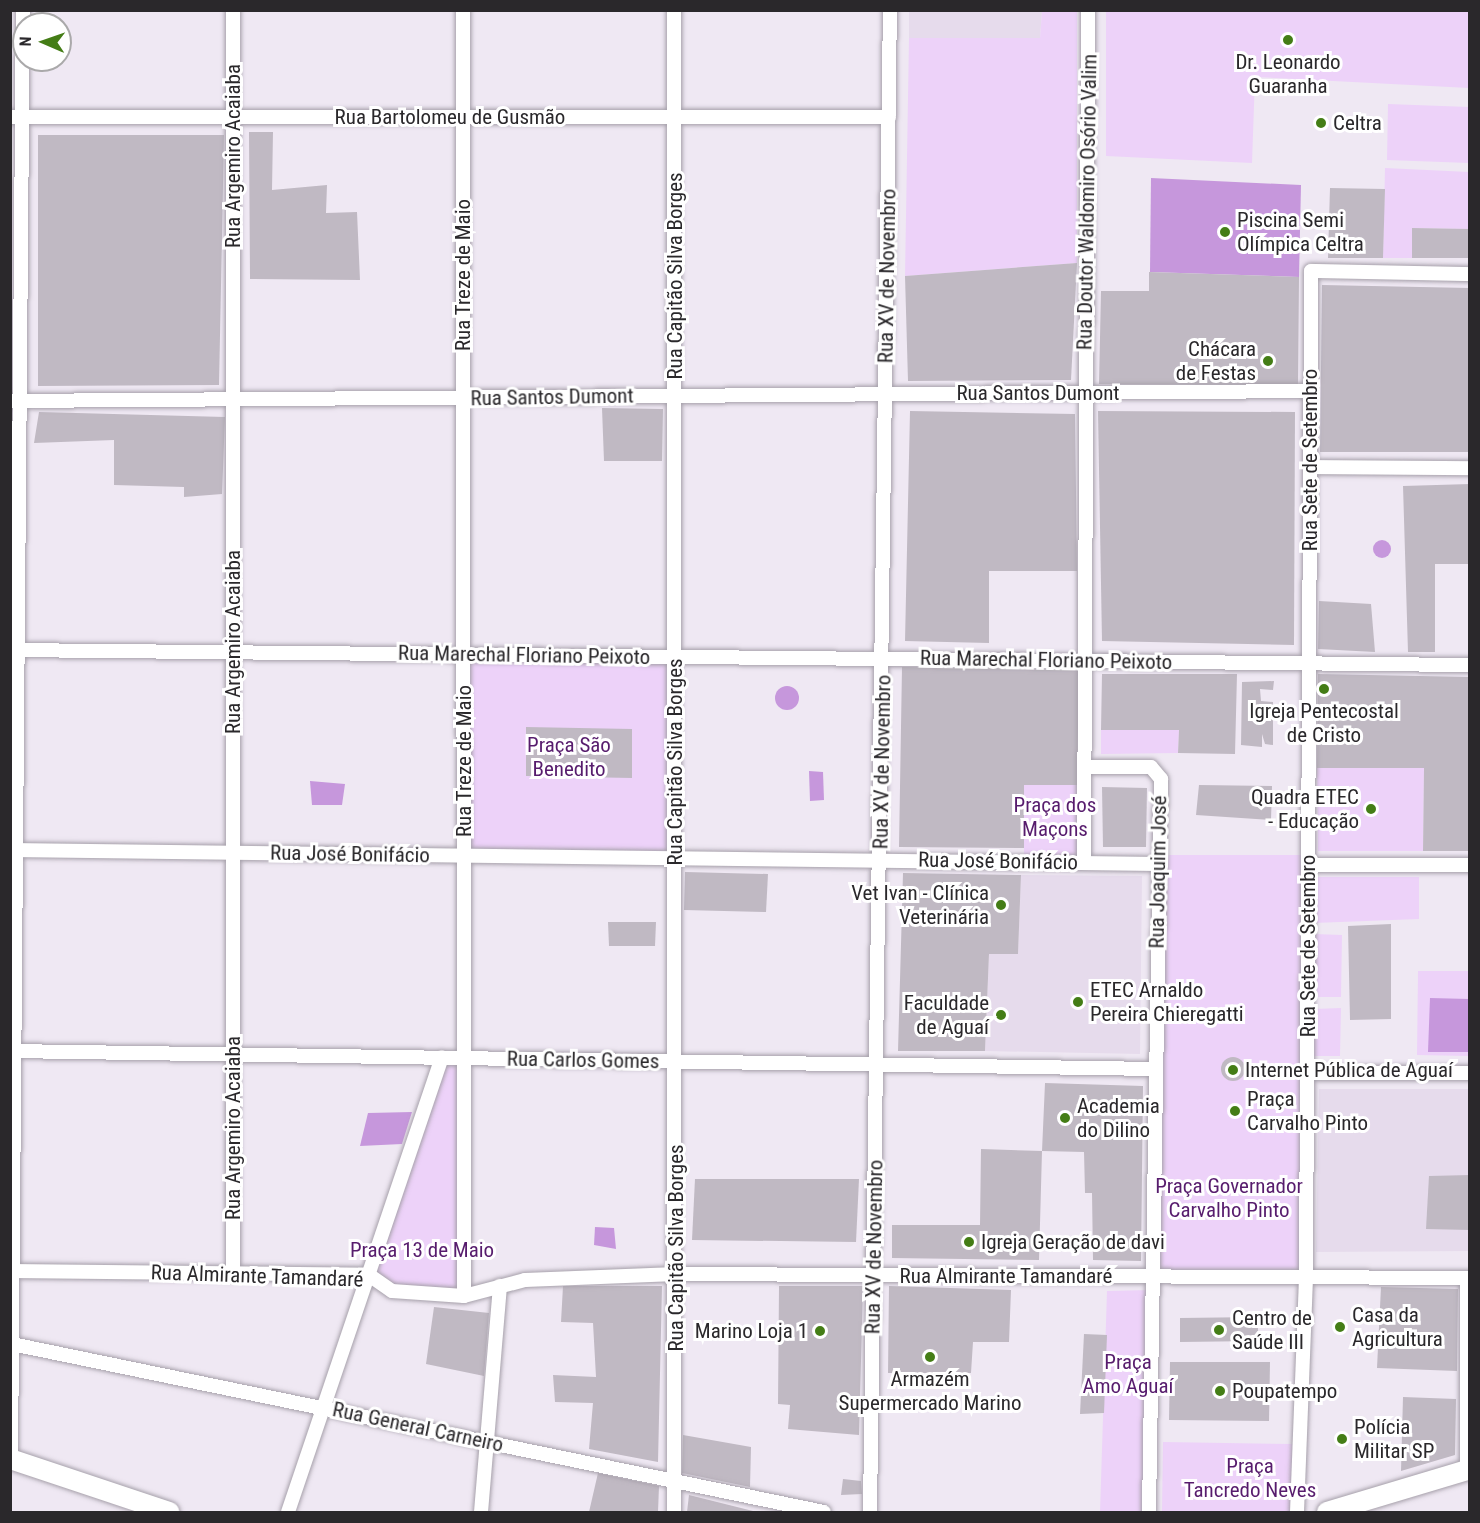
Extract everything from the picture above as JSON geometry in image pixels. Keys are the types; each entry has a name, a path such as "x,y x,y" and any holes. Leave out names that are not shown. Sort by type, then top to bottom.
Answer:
{"street":[{"path":"23,10 16,117 11,1459 169,1512"},
{"name":"Rua Argemiro Acaiaba","path":"233,10 233,1274"},
{"name":"Rua Treze de Maio","path":"463,10 464,1296"},
{"name":"Rua Capitão Silva Borges","path":"674,10 676,1061 676,1480 674,1512"},
{"name":"Rua XV de Novembro","path":"870,1512 881,860 890,10"},
{"name":"Rua Doutor Waldomiro Osório Valim","path":"1084,862 1089,661 1085,392 1088,10"},
{"name":"Rua Bartolomeu de Gusmão","path":"16,117 889,117"},
{"name":"Rua Sete de Setembro","path":"1297,1512 1306,1275 1307,663 1311,467 1311,271 1470,274"},
{"name":"Rua Santos Dumont","path":"15,401 1310,391"},
{"path":"1311,467 1470,468"},
{"name":"Rua Marechal Floriano Peixoto","path":"14,650 1470,665"},
{"name":"Rua Joaquim José","path":"1087,767 1151,768 1161,779 1149,1512"},
{"name":"Rua José Bonifácio","path":"13,850 1158,864"},
{"path":"1308,865 1470,864"},
{"name":"Rua Carlos Gomes","path":"12,1051 1155,1070"},
{"path":"288,1512 442,1058"},
{"path":"1307,1073 1470,1073"},
{"name":"Rua Almirante Tamandaré","path":"11,1271 369,1275 392,1291 464,1296 500,1286 676,1274 1306,1275 1468,1278"},
{"path":"1327,1512 1468,1470 1468,1278"},
{"path":"481,1512 500,1286"},
{"name":"Rua General Carneiro","path":"12,1344 824,1512"}],"shaded area":[{"path":"909,11 1042,11 1040,38 909,38"},
{"name":"Piscina Semi Olímpica Celtra","path":"1151,178 1301,185 1299,277 1150,272"},
{"path":"1378,540 1386,540 1391,545 1389,556 1378,558 1373,553 1373,545"},
{"path":"787,686 796,689 799,698 796,707 787,710 778,707 775,698 778,689"},
{"path":"809,771 823,772 824,800 810,801"},
{"path":"310,781 345,784 342,805 312,805"},
{"name":"ETEC Arnaldo Pereira Chieregatti","path":"1021,875 1142,876 1140,1054 985,1051 989,954 1018,954"},
{"path":"1430,998 1469,999 1469,1052 1428,1052"},
{"path":"1319,1089 1469,1089 1469,1251 1316,1252"},
{"path":"412,1112 402,1144 360,1146 368,1113"},
{"path":"595,1227 614,1228 616,1249 594,1245"}],"green space":[{"path":"1042,11 1077,11 1077,263 905,276 909,38 1040,38"},
{"name":"Dr. Leonardo Guaranha","path":"1106,11 1469,11 1469,88 1255,77 1252,163 1106,156"},
{"path":"1388,104 1469,107 1469,163 1387,160"},
{"path":"1385,168 1469,172 1469,229 1412,228 1412,258 1383,258"},
{"name":"Praça São Benedito","path":"464,655 675,657 675,858 464,856"},
{"path":"1101,730 1179,730 1178,753 1101,754"},
{"name":"Quadra ETEC - Educação","path":"1317,768 1424,768 1423,851 1318,851"},
{"name":"Praça dos Maçons","path":"1024,785 1086,785 1084,862 1024,861"},
{"name":"Praça Governador Carvalho Pinto","path":"1158,855 1308,855 1306,1275 1153,1277"},
{"path":"1315,877 1419,877 1419,919 1314,923"},
{"path":"1314,934 1342,935 1341,997 1314,997"},
{"path":"1418,971 1469,971 1469,1056 1417,1055"},
{"path":"1341,1008 1340,1056 1314,1056 1314,1009"},
{"name":"Praça 13 de Maio","path":"442,1057 464,1058 464,1296 392,1291 369,1275"},
{"name":"Praça Amo Aguaí","path":"1152,1290 1148,1512 1100,1512 1107,1291"},
{"name":"Praça Tancredo Neves","path":"1163,1442 1294,1444 1293,1512 1162,1512"}],"building":[{"path":"249,132 273,132 272,190 327,185 326,213 357,212 360,280 250,279"},
{"path":"38,135 224,135 219,385 38,386"},
{"path":"1330,188 1385,189 1383,258 1328,258"},
{"path":"1412,228 1470,229 1470,258 1412,258"},
{"path":"1077,263 1071,380 908,381 905,276"},
{"path":"1149,272 1299,277 1298,385 1099,384 1101,291 1149,291"},
{"path":"1322,285 1470,288 1470,452 1320,452"},
{"path":"602,408 663,409 662,461 604,461"},
{"path":"910,411 1075,414 1077,571 989,571 989,643 905,641"},
{"path":"1098,411 1295,412 1294,645 1102,641"},
{"path":"39,412 225,417 222,494 184,497 184,487 114,485 114,440 34,443"},
{"path":"1470,484 1470,564 1435,564 1435,652 1408,652 1403,486"},
{"path":"1319,601 1371,604 1375,652 1318,649"},
{"path":"902,667 1079,669 1077,785 1024,785 1024,848 899,847"},
{"path":"1102,674 1237,674 1235,754 1178,753 1179,730 1101,730"},
{"path":"1318,674 1470,677 1470,851 1423,851 1424,768 1317,768"},
{"path":"1274,681 1273,690 1260,689 1261,701 1273,702 1273,745 1265,744 1262,734 1262,747 1241,745 1242,682"},
{"path":"526,727 632,729 632,778 526,776"},
{"path":"1199,785 1272,786 1271,820 1196,815"},
{"path":"1102,787 1147,788 1146,847 1103,847"},
{"path":"685,872 768,874 766,912 684,910"},
{"path":"903,873 1021,875 1018,954 989,954 985,1051 898,1051"},
{"path":"608,922 656,922 655,946 609,946"},
{"path":"1391,924 1391,1019 1350,1020 1348,926"},
{"name":"Internet Pública de Aguaí","path":"1233,1057 1241,1061 1245,1069 1241,1077 1233,1081 1225,1077 1221,1069 1225,1061"},
{"path":"1045,1083 1143,1086 1141,1261 1093,1260 1092,1193 1085,1193 1084,1152 1042,1151"},
{"path":"981,1149 1042,1151 1039,1260 892,1258 892,1225 980,1225"},
{"path":"1470,1175 1470,1230 1426,1229 1429,1176"},
{"path":"695,1179 859,1179 856,1242 692,1240"},
{"path":"563,1286 662,1286 658,1462 589,1449 593,1403 555,1402 553,1375 596,1377 593,1323 561,1322"},
{"name":"Marino Loja 1","path":"779,1286 863,1286 859,1435 788,1429 790,1405 778,1404"},
{"path":"889,1286 1011,1290 1009,1342 973,1342 971,1373 888,1373"},
{"path":"1381,1287 1458,1289 1457,1371 1377,1368"},
{"path":"434,1307 489,1313 484,1376 426,1364"},
{"name":"Centro de Saúde III","path":"1258,1317 1258,1341 1180,1342 1180,1318"},
{"path":"1084,1334 1107,1335 1104,1413 1080,1414"},
{"name":"Poupatempo","path":"1170,1362 1270,1362 1269,1421 1169,1420"},
{"path":"1403,1397 1456,1399 1455,1455 1401,1471"},
{"path":"683,1435 751,1447 750,1487 682,1473"},
{"path":"598,1473 659,1486 658,1512 589,1512"},
{"path":"843,1479 861,1481 862,1494 841,1495"},
{"path":"689,1495 757,1512 687,1512"}],"place":[{"name":"Dr. Leonardo Guaranha","path":"1288,40"},
{"name":"Celtra","path":"1321,123"},
{"name":"Piscina Semi Olímpica Celtra","path":"1225,232"},
{"name":"Chácara de Festas","path":"1268,361"},
{"name":"Igreja Pentecostal de Cristo","path":"1324,689"},
{"name":"Quadra ETEC - Educação","path":"1371,809"},
{"name":"Vet Ivan - Clínica Veterinária","path":"1001,905"},
{"name":"ETEC Arnaldo Pereira Chieregatti","path":"1078,1002"},
{"name":"Faculdade de Aguaí","path":"1001,1015"},
{"name":"Internet Pública de Aguaí","path":"1233,1070"},
{"name":"Praça Carvalho Pinto","path":"1235,1111"},
{"name":"Academia do Dilino","path":"1065,1118"},
{"name":"Igreja Geração de davi","path":"969,1242"},
{"name":"Casa da Agricultura","path":"1340,1327"},
{"name":"Centro de Saúde III","path":"1219,1330"},
{"name":"Marino Loja 1","path":"820,1331"},
{"name":"Armazém Supermercado Marino","path":"930,1357"},
{"name":"Poupatempo","path":"1220,1391"},
{"name":"Polícia Militar SP","path":"1342,1439"}]}
